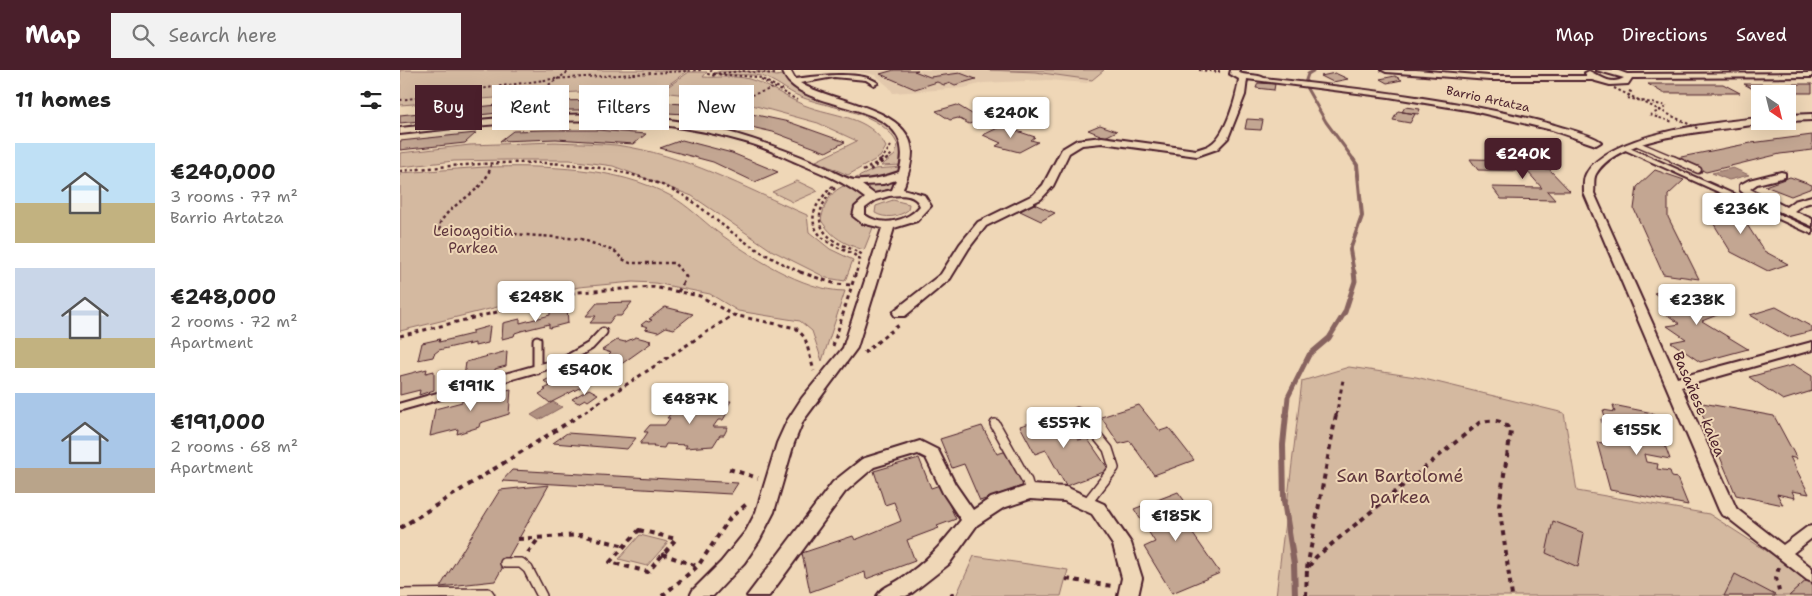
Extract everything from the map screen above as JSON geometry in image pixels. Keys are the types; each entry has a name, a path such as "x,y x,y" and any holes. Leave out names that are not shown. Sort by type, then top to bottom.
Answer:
{"street":[{"path":"1386,70 1489,78 1593,78 1610,82 1628,80 1626,76"},
{"path":"1593,78 1589,72 1599,70 1615,72 1626,76 1812,74"},
{"path":"1749,70 1758,74"},
{"path":"786,72 793,82 812,92 873,113 896,128 904,139 907,148 907,157 896,192"},
{"path":"900,313 946,276 964,247 982,224 1037,197 1048,186 1065,150 1080,142 1102,140 1159,150 1196,153 1214,148 1223,138 1241,95 1245,72"},
{"name":"Barrio Artatza","path":"1245,72 1262,80 1449,103 1558,128 1596,142"},
{"path":"793,82 834,75 868,78 874,83"},
{"path":"1796,118 1812,117"},
{"path":"400,132 505,120 561,118 612,119 662,123 746,139 849,181 872,198"},
{"name":"Basañese kalea","path":"1728,510 1589,194 1590,175 1600,162 1632,146 1657,137 1751,122"},
{"path":"1632,146 1812,232"},
{"path":"849,181 883,181 902,174"},
{"path":"1781,175 1753,182 1744,187 1746,192 1812,222"},
{"path":"896,192 918,196 924,200 926,206 922,213 914,218 888,225 870,223 859,216 860,207 872,198 896,192"},
{"path":"1787,211 1798,203 1812,199"},
{"path":"700,596 726,571 756,530 764,514 787,438 795,421 850,348 888,225"},
{"path":"1673,384 1812,346"},
{"path":"756,596 805,534 839,486 868,463 920,448 932,454 942,478 957,504 971,520"},
{"path":"886,596 904,587 942,558 971,520 997,503 1030,492 1066,494 1098,509 1122,543 1132,578 1129,592"},
{"path":"1728,510 1812,576"},
{"path":"1782,554 1812,531"}],"lane":[{"path":"1632,146 1698,170"},
{"path":"400,407 564,361 585,351 596,343 603,332"},
{"path":"537,340 537,370"},
{"path":"1077,412 1108,449 1114,468 1086,504"},
{"path":"995,424 1027,480 1030,492"},
{"path":"505,563 521,563 528,569 542,596"},
{"path":"400,594 488,593 490,596"}],"path":[{"path":"548,85 571,70"},
{"path":"400,100 558,78 702,70"},
{"path":"713,70 708,74 755,78 804,102"},
{"path":"754,70 777,75 786,72"},
{"path":"1199,70 1219,72 1219,70"},
{"path":"754,94 774,88"},
{"path":"1614,88 1698,130"},
{"path":"1631,92 1627,98 1667,106 1650,115"},
{"path":"832,348 860,260 854,254 825,240 818,233 813,220 813,213 822,195 849,181 881,160 889,152 890,142"},
{"path":"400,171 527,163 587,167 615,172 659,184 694,202 738,237 777,260 821,280 840,286 852,285"},
{"path":"491,164 490,175 484,182 450,207 441,218 440,229 462,230 481,237 513,234 567,237 590,241 616,252 622,259 630,263 674,263 686,277 678,292"},
{"path":"400,336 578,292 653,287 700,296 733,315 796,328 802,332 805,338 816,373 828,378"},
{"path":"858,359 904,321 900,313"},
{"path":"400,528 520,454 733,315"},
{"path":"1306,596 1307,569 1342,380"},
{"path":"1307,569 1316,557 1352,526 1479,423 1490,419 1503,423 1509,428 1510,432 1499,505 1512,596"},
{"path":"729,469 758,476 756,482"},
{"path":"662,596 698,566 730,518 748,504 751,496"},
{"path":"639,530 676,539 662,554 648,572 610,562 639,530"},
{"path":"518,539 581,535 625,546"},
{"path":"521,563 539,537"},
{"path":"662,554 698,566"},
{"path":"1780,596 1776,578 1782,554"},
{"path":"1066,579 1129,592"}],"shaded area":[{"path":"823,70 1104,70 1087,83 1048,80 983,83 964,88 893,93 875,75"},
{"path":"1733,168 1749,175 1729,180 1712,173"},
{"path":"553,402 562,407 539,420 531,415"}],"green space":[{"path":"400,70 689,70 668,85 579,85 579,92 569,93 569,85 492,85 492,98 482,99 482,85 415,85 415,104 400,105"},
{"path":"988,70 1104,70 1092,80 1035,72"},
{"path":"721,71 763,72 776,76 783,75 795,86 863,111 884,121 897,131 902,140 902,165 881,166 895,155 898,145 890,133 869,118 801,97 760,76 714,73"},
{"path":"689,72 707,72 703,77 738,77 749,79 804,105 861,123 879,136 886,147 880,157 848,175 816,161 857,141 818,123 754,105 754,85 679,85 679,94 669,93 669,86"},
{"path":"555,142 616,145 666,156 714,173 807,215 809,232 830,249 853,260 845,281 827,278 771,250 692,196 613,166 570,160 506,160 454,161 400,167 400,153 470,145"},
{"name":"Leioagoitia Parkea","path":"485,167 580,170 604,173 650,186 671,196 689,208 716,231 760,261 812,285 845,291 822,361 812,331 800,321 738,311 710,294 655,283 633,282 579,287 400,331 400,173"},
{"path":"902,167 900,174 882,181 852,180 875,169"},
{"path":"898,178 894,191 874,196 858,184"},
{"path":"797,181 818,191 793,202 772,192"},
{"path":"848,184 868,198 855,213 874,225 864,250 834,236 821,220 829,198 837,190"},
{"path":"893,200 909,204 908,210 892,216 883,216 875,213 876,206"},
{"name":"San Bartolomé parkea","path":"1349,367 1416,377 1564,413 1577,491 1709,514 1809,578 1789,596 1276,596 1302,381"},
{"path":"640,535 668,542 647,566 619,559"},
{"path":"974,556 1068,570 1061,596 956,596"}],"building":[{"path":"894,70 918,70 914,71 930,77 960,73 976,79 955,85 951,83 944,85 937,82 915,89 880,74"},
{"path":"1335,73 1348,79 1333,82 1321,76"},
{"path":"1395,76 1402,80 1387,83 1380,79"},
{"path":"1258,83 1275,84 1274,90 1256,88"},
{"path":"1648,84 1723,84 1740,93 1663,93"},
{"path":"1744,84 1812,84 1812,93 1796,93 1796,85 1751,85 1751,88"},
{"path":"569,101 579,101 579,110 569,110"},
{"path":"669,103 679,104 679,114 669,113"},
{"path":"957,105 982,120 969,124 958,118 950,120 936,111"},
{"path":"492,106 492,114 482,115 482,107"},
{"path":"1405,107 1420,109 1418,114 1402,112"},
{"path":"1398,111 1415,114 1410,123 1393,120"},
{"path":"415,113 415,121 400,123 400,115"},
{"path":"754,114 789,122 845,142 826,152 773,132 754,128"},
{"path":"1247,119 1263,120 1261,130 1245,129"},
{"path":"1100,125 1117,131 1105,137 1088,130"},
{"path":"1002,126 1035,137 1031,140 1038,142 1019,152 996,146 1001,143 983,135"},
{"path":"597,130 646,134 634,144 556,139 500,141 513,131"},
{"path":"476,133 465,143 400,150 400,141"},
{"path":"1812,135 1812,150 1780,154 1706,172 1676,158 1751,143"},
{"path":"682,140 732,153 778,172 755,182 713,162 660,148"},
{"path":"1470,159 1518,160 1525,168 1549,169 1570,191 1547,191 1555,200 1501,199 1492,187 1542,188 1527,171 1478,170"},
{"path":"1655,170 1684,180 1668,195 1668,217 1699,279 1663,274 1634,209 1637,187"},
{"path":"1790,177 1812,185 1812,188 1791,196 1765,186"},
{"path":"1726,202 1757,215 1744,220 1764,251 1788,264 1768,271 1731,252 1704,208"},
{"path":"1034,204 1055,213 1041,221 1020,211"},
{"path":"1683,288 1722,313 1702,321 1748,349 1700,362 1671,342 1686,339 1667,326 1680,324 1658,308 1673,306 1654,293"},
{"path":"632,302 621,316 614,316 609,323 590,323 596,316 586,316 597,303"},
{"path":"567,307 568,323 549,328 549,324 521,331 515,333 514,336 502,339 503,323 520,319 520,323 550,315 550,312"},
{"path":"665,307 693,314 674,329 666,327 658,332 645,329 648,327 641,325 646,321 652,320 649,319"},
{"path":"1776,307 1812,327 1812,331 1788,337 1750,315"},
{"path":"490,326 488,343 475,346 475,343 468,345 469,343 439,350 433,357 418,360 422,343 440,339 439,342 472,334 472,331"},
{"path":"636,337 651,341 649,342 651,343 620,365 604,360 611,353 602,350 617,340 625,342"},
{"path":"507,351 506,366 495,369 495,375 471,381 472,374 464,377 466,362"},
{"path":"1794,365 1812,376 1812,391 1783,400 1749,377"},
{"path":"427,369 426,373 434,371 434,390 419,395 420,390 400,395 400,376"},
{"path":"564,371 569,375 584,371 595,380 550,403 539,394 550,386 544,381"},
{"path":"511,389 509,414 480,423 479,427 457,434 458,429 430,436 435,409 462,402 462,398 485,391 485,395"},
{"path":"589,389 598,394 588,401 585,399 578,403 572,399"},
{"path":"694,398 721,398 719,401 731,401 724,412 727,413 723,420 718,420 713,427 728,427 724,435 720,435 713,446 685,448 687,445 666,444 664,448 640,444 648,432 644,432 650,425 665,425 670,418 667,418 682,400 692,400"},
{"path":"1697,402 1774,416 1797,459 1790,457 1809,494 1792,491 1795,498 1777,494 1783,505 1736,495"},
{"path":"1139,405 1160,431 1169,428 1194,460 1154,475 1130,441 1119,444 1101,417"},
{"path":"1613,405 1653,413 1670,459 1644,454 1646,462 1658,464 1657,469 1670,471 1672,477 1677,478 1688,505 1610,490 1597,442 1608,444 1601,419 1606,420 1603,410 1615,412"},
{"path":"1060,414 1078,440 1087,438 1109,470 1066,486 1046,450 1035,454 1020,426"},
{"path":"982,426 997,454 1007,451 1025,485 980,501 964,464 952,468 940,439"},
{"path":"567,433 636,438 627,449 553,443"},
{"path":"919,458 931,488 940,485 956,519 937,526 939,528 907,540 915,561 866,579 865,572 810,592 802,553 853,536 855,540 901,521 894,502 885,505 874,471"},
{"path":"512,470 738,483 731,494 502,481"},
{"path":"549,485 495,581 440,587 500,490"},
{"path":"1178,492 1205,529 1193,534 1220,573 1172,593 1144,547 1155,542 1134,509"},
{"path":"1553,521 1584,533 1578,567 1546,553"},
{"path":"1735,574 1775,595 1775,596 1724,596"},
{"path":"1809,578 1812,581 1812,596 1789,596"}],"waterway":[{"path":"1305,83 1308,74 1313,71"},
{"path":"1306,87 1326,122 1354,160"},
{"path":"1353,159 1357,165 1362,216 1350,250 1354,273"},
{"path":"1286,416 1288,397 1309,355 1329,338 1345,312 1355,281 1354,272"},
{"path":"1286,415 1283,445 1284,501 1294,564 1295,596"}]}
